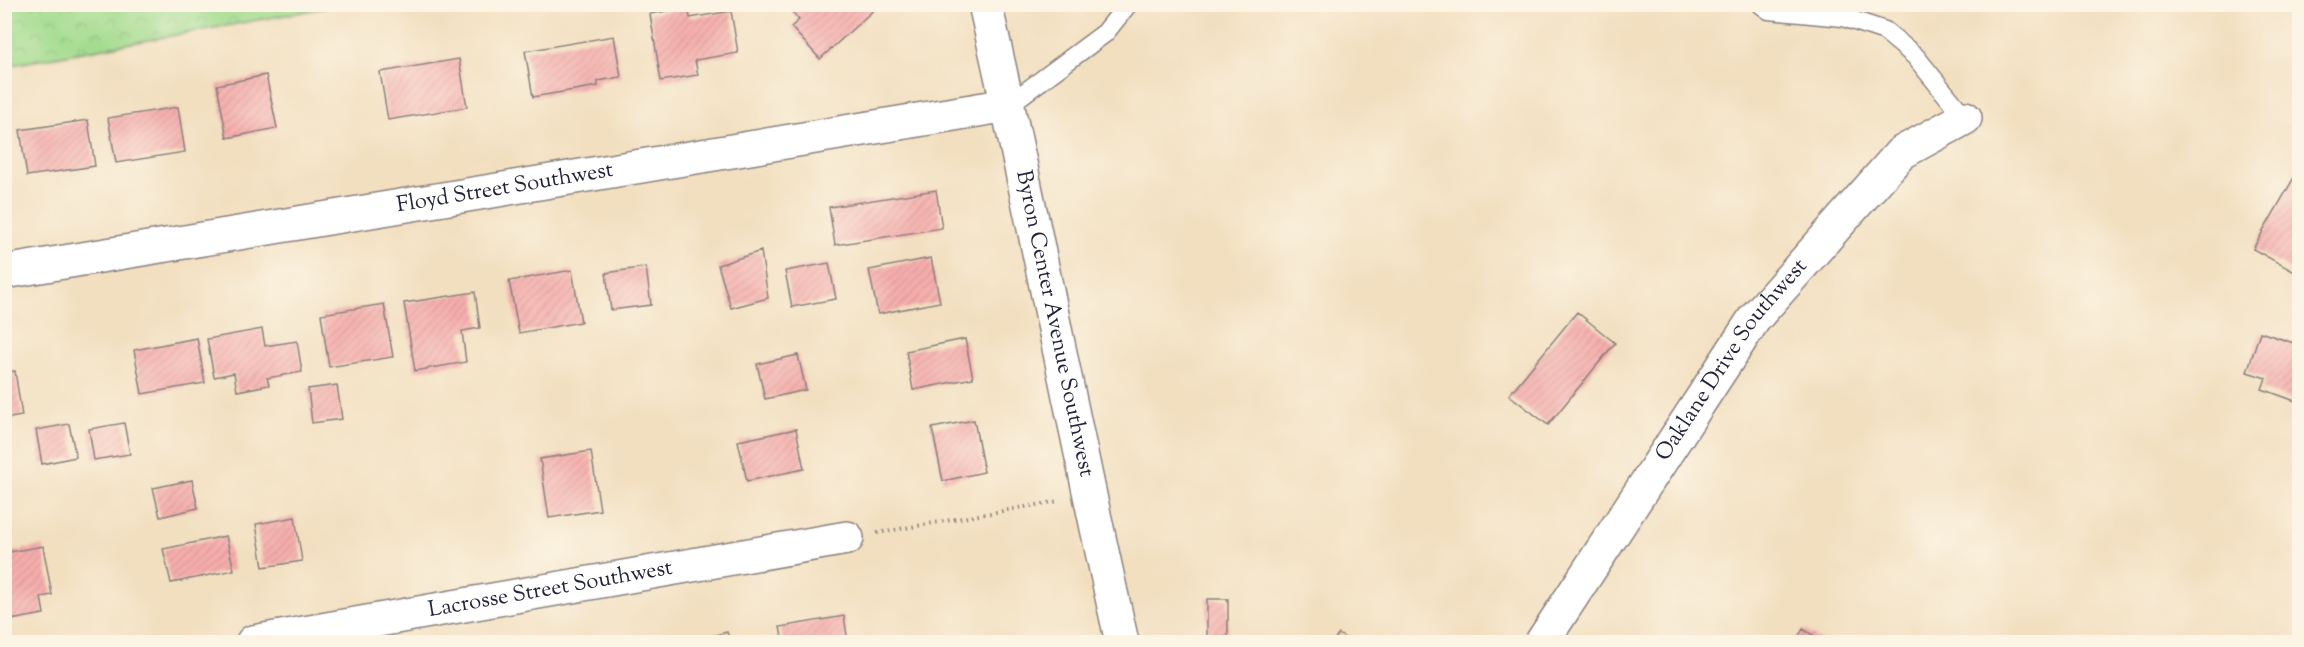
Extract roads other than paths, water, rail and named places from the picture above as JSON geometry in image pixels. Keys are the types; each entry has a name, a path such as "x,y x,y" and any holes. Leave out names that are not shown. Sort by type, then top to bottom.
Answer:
{"street":[{"name":"Byron Center Avenue Southwest","path":"985,4 1122,642"},
{"name":"Floyd Street Southwest","path":"4,272 1008,105"},
{"name":"Oaklane Drive Southwest","path":"1542,642 1754,319 1901,153 1965,117"},
{"name":"Lacrosse Street Southwest","path":"253,642 846,538"}],"lane":[{"path":"1008,105 1106,33 1128,4"},
{"path":"1761,4 1770,10 1843,17 1885,31 1915,57 1965,117"}]}
